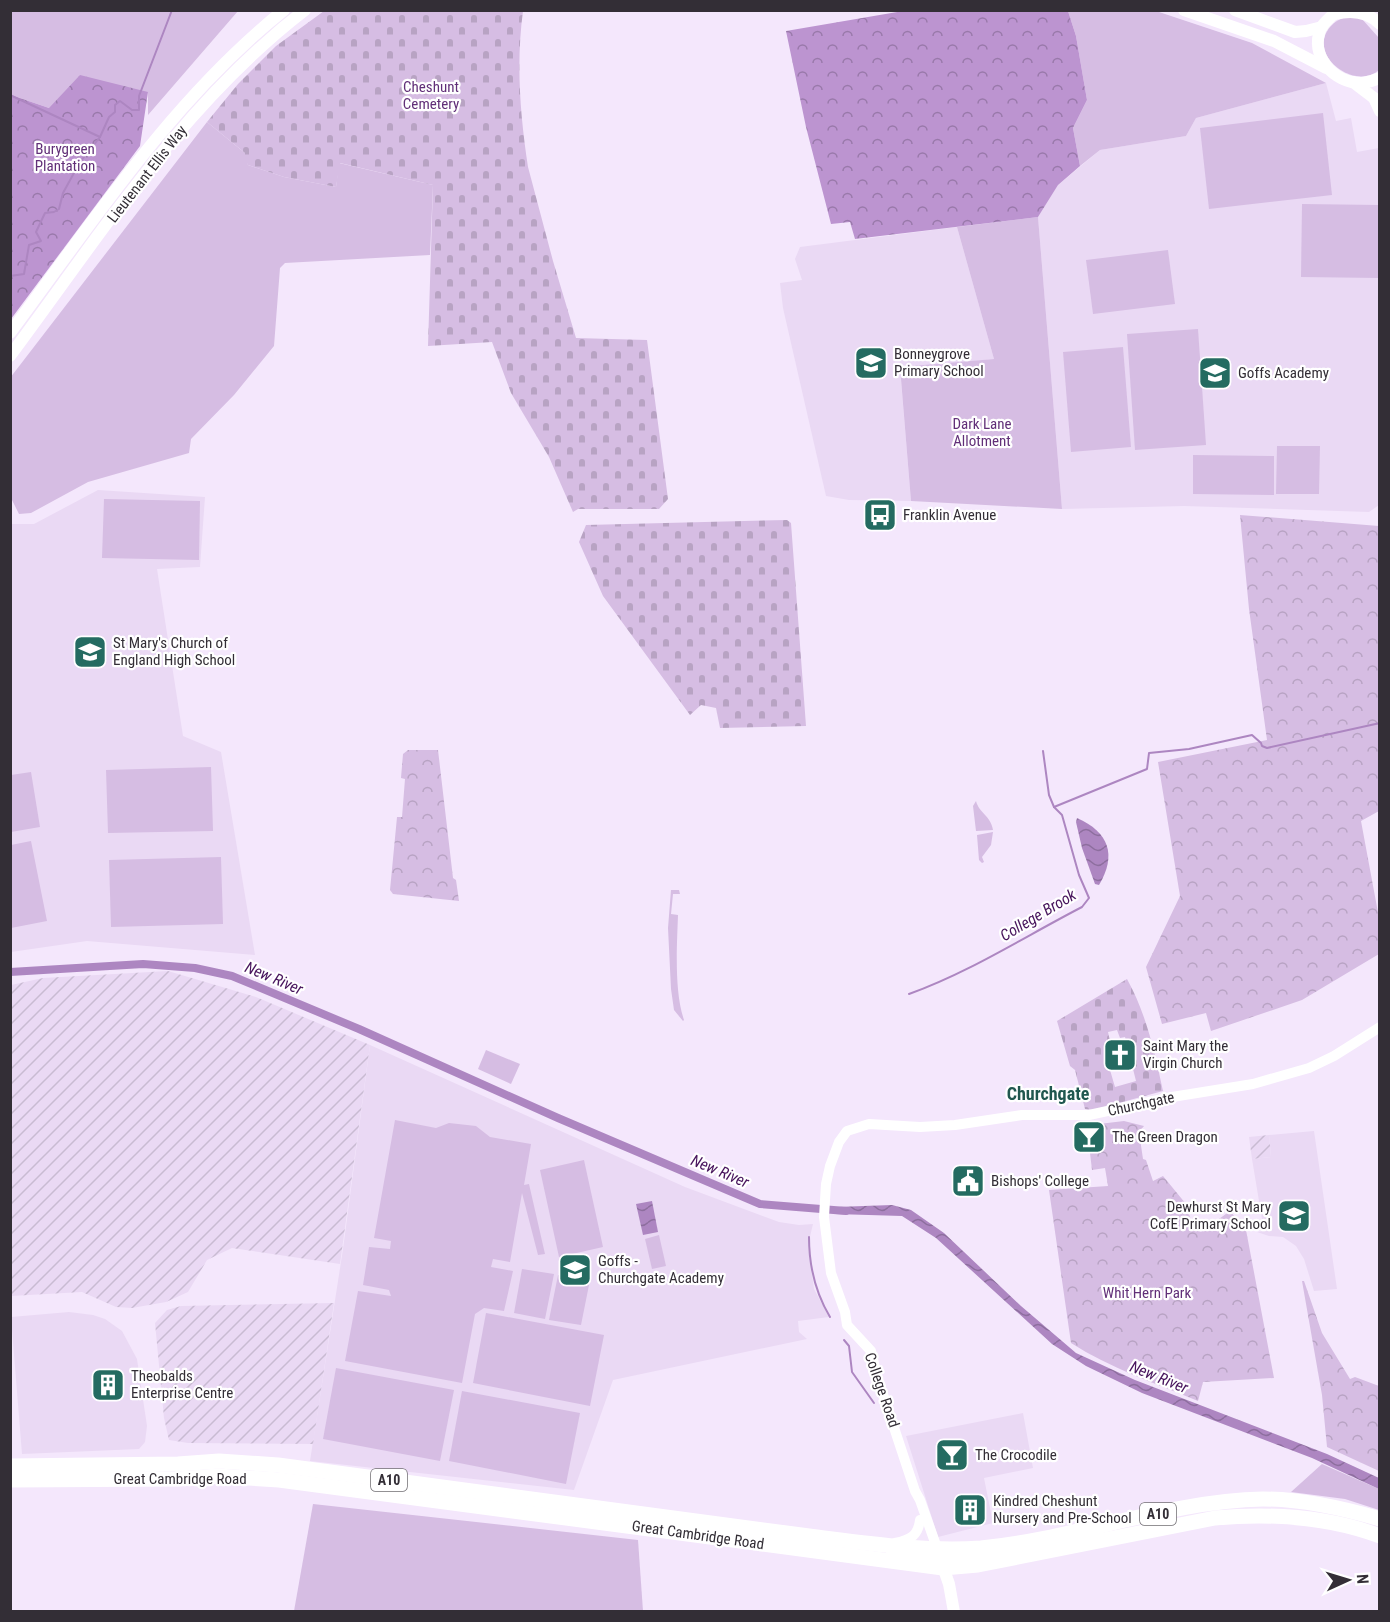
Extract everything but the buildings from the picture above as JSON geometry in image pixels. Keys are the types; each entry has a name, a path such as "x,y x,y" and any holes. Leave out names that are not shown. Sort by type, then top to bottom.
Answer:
{"highway":[{"name":"Great Cambridge Road","path":"10,1466 178,1464 219,1461 278,1465 886,1545 937,1558 1193,1507 1241,1500 1309,1503 1380,1519"},
{"name":"Great Cambridge Road","path":"10,1480 178,1479 218,1476 279,1480 978,1564 1215,1518 1260,1515 1329,1522 1380,1536"}],"main road":[{"name":"Lieutenant Ellis Way","path":"10,333 155,139 211,75 284,10"},
{"name":"Lieutenant Ellis Way","path":"10,356 167,146 222,83 272,35 305,10"},
{"path":"1184,10 1274,41 1353,82 1374,98 1380,111"},
{"path":"1234,10 1295,32 1322,27"},
{"path":"1326,68 1319,53 1318,43 1322,27 1336,12 1349,11 1374,18"},
{"path":"1353,82 1365,83 1380,78"},
{"path":"809,1536 839,1546 937,1558"},
{"name":"College Road","path":"937,1558 954,1611"}],"street":[{"name":"Churchgate","path":"854,1128 869,1124 942,1126 1022,1115 1104,1113 1172,1097 1285,1076 1334,1056 1380,1027"},
{"name":"College Road","path":"854,1128 847,1131 838,1142 828,1173 824,1212 831,1273 845,1312 847,1325 871,1351 877,1376 920,1500 937,1558"},
{"name":"College Road","path":"915,1491 914,1502 937,1558"},
{"path":"886,1545 912,1538 917,1532 920,1520"}],"shaded area":[{"name":"Goffs Academy","path":"1326,83 1336,121 1351,118 1357,152 1379,148 1379,505 1369,512 1184,506 1062,509 1038,217 1058,185 1100,150 1186,136 1196,118"},
{"name":"Bonneygrove Primary School","path":"957,227 994,359 900,368 911,501 849,500 826,496 783,308 780,283 802,280 795,259 800,247"},
{"name":"St Mary's Church of England High School","path":"98,490 205,497 200,567 157,569 183,736 221,752 255,955 87,941 11,952 10,524 34,524"},
{"path":"168,971 256,997 370,1045 340,1264 232,1248 207,1260 188,1292 166,1302 132,1308 116,1307 82,1292 11,1296 11,985 43,978"},
{"name":"Goffs - Churchgate Academy","path":"370,1045 685,1187 779,1222 799,1225 813,1224 808,1245 814,1289 829,1317 798,1321 799,1332 807,1339 613,1380 574,1490 310,1461 343,1249"},
{"name":"Dewhurst St Mary CofE Primary School","path":"1314,1131 1337,1289 1314,1291 1304,1259 1296,1246 1283,1237 1257,1232 1264,1231 1252,1159 1271,1157 1269,1135"},
{"path":"1269,1135 1271,1157 1252,1159 1249,1137"},
{"path":"334,1303 313,1444 188,1443 169,1440 164,1418 155,1323 167,1310 181,1306"},
{"name":"Theobalds Enterprise Centre","path":"69,1312 105,1319 122,1331 137,1359 147,1426 145,1442 139,1449 22,1454 11,1317"},
{"path":"1023,1413 1033,1468 984,1478 993,1523 938,1537 906,1436"}],"green space":[{"path":"11,11 238,11 148,115 148,92 49,108 11,95"},
{"name":"Cheshunt Cemetery","path":"324,11 523,11 519,69 525,147 528,167 553,261 576,338 647,340 668,499 659,509 578,509 573,512 549,457 511,393 492,342 428,346 433,185 340,163 336,187 284,177 248,165 245,153 207,122 238,84 276,46"},
{"path":"903,11 1068,11 1076,36 1087,100 1073,128 1080,166 1058,185 1038,217 855,239 850,222 831,224 806,127 786,31"},
{"path":"1068,11 1156,11 1252,43 1326,83 1196,118 1186,136 1100,150 1080,166 1073,128 1087,100 1076,36"},
{"path":"1349,16 1362,19 1379,38 1379,70 1369,76 1346,73 1328,57 1324,47 1325,36 1332,25"},
{"name":"Burygreen Plantation","path":"80,75 148,92 140,146 11,319 11,95 49,108"},
{"path":"1323,113 1332,195 1209,209 1200,128"},
{"path":"207,122 245,153 248,165 284,177 336,187 339,163 433,185 430,255 285,263 280,268 274,346 234,395 191,439 189,453 88,482 31,513 19,514 11,498 10,378"},
{"path":"1302,204 1379,205 1379,278 1301,277"},
{"name":"Dark Lane Allotment","path":"1038,217 1062,509 911,501 900,367 994,359 957,227"},
{"path":"1168,250 1175,304 1093,314 1086,260"},
{"path":"1198,329 1206,445 1135,450 1127,334"},
{"path":"1123,347 1131,447 1071,452 1063,352"},
{"path":"1277,446 1320,446 1319,494 1276,494"},
{"path":"1193,455 1274,456 1274,495 1193,494"},
{"path":"104,499 200,501 199,560 102,558"},
{"path":"1240,515 1379,526 1379,811 1361,821 1379,918 1379,954 1302,1000 1211,1031 1206,1013 1162,1024 1146,967 1180,896 1158,762 1267,740 1249,609"},
{"path":"787,520 791,523 806,726 720,728 716,708 701,705 690,715 603,596 579,542 586,525"},
{"path":"408,750 438,750 453,878 456,880 459,901 393,894 390,890 397,817 402,817 405,779 401,778 403,754"},
{"path":"211,767 213,831 108,833 106,770"},
{"path":"31,772 40,827 11,832 11,775"},
{"path":"976,801 990,821 993,830 976,831 973,806"},
{"path":"993,832 991,845 982,857 984,862 982,863 979,860 977,835"},
{"path":"31,841 47,921 11,928 11,845"},
{"path":"221,857 223,924 111,927 109,860"},
{"path":"671,890 679,890 680,894 673,894 671,914 678,915 677,982 683,1021 674,1010 671,989 668,928"},
{"path":"1127,979 1145,1019 1163,1091 1093,1110 1085,1109 1075,1070 1070,1066 1057,1021","holes":["1117,1030 1120,1038 1125,1037 1136,1081 1115,1087 1110,1070 1114,1069 1107,1042 1110,1041 1108,1032"]},
{"path":"486,1050 520,1064 511,1084 478,1069"},
{"path":"395,1120 436,1128 449,1123 476,1126 490,1137 531,1144 524,1185 529,1184 545,1254 538,1255 522,1193 510,1262 493,1259 491,1267 513,1271 504,1311 484,1308 475,1314 462,1383 345,1361 358,1291 391,1296 389,1290 363,1285 369,1247 390,1249 391,1241 374,1238"},
{"name":"Whit Hern Park","path":"1124,1121 1144,1126 1139,1132 1143,1159 1146,1160 1153,1181 1163,1176 1186,1204 1193,1227 1201,1232 1230,1211 1246,1230 1274,1378 1203,1382 1198,1401 1117,1368 1071,1343 1049,1190 1108,1186 1105,1168 1092,1170 1090,1153 1102,1151 1099,1124"},
{"path":"584,1160 603,1247 559,1257 540,1170"},
{"path":"659,1235 666,1266 652,1269 645,1239"},
{"path":"522,1269 554,1274 545,1319 514,1313"},
{"path":"558,1275 590,1280 581,1325 549,1320"},
{"path":"1302,1281 1304,1281 1322,1333 1350,1379 1355,1377 1379,1386 1379,1471 1327,1447 1322,1395"},
{"path":"486,1313 604,1335 590,1406 473,1383"},
{"path":"336,1368 454,1390 440,1461 323,1439"},
{"path":"462,1391 580,1413 566,1484 449,1461"},
{"path":"1322,1464 1379,1489 1379,1510 1345,1499 1291,1492"},
{"path":"313,1504 638,1540 643,1611 294,1611"}],"water":[{"path":"1077,818 1096,830 1103,837 1107,846 1108,864 1099,885 1095,884 1082,848"},
{"path":"652,1201 658,1232 643,1235 636,1204"},
{"path":"892,1205 911,1210 944,1233 1021,1306 1076,1353 1135,1380 1327,1454 1379,1478 1379,1489 1312,1458 1142,1393 1086,1366 1052,1344 936,1238 902,1216 835,1214 836,1207"}],"waterway":[{"path":"10,276 24,274 29,245 41,241 36,232 45,213 59,209 63,193 80,162 100,137 109,117 115,112 115,105 120,101 132,110 139,110 139,96 172,10"},
{"path":"10,95 100,137"},
{"path":"1054,807 1147,769 1149,753 1189,749 1252,735 1267,748 1380,723"},
{"name":"College Brook","path":"909,994 997,954 1082,907 1089,898 1079,875 1062,815 1054,807 1049,795 1043,751"},
{"name":"New River","path":"10,972 143,964 195,968 232,976 760,1204 846,1211"},
{"name":"College Brook","path":"809,1237 814,1278 820,1298 830,1317"},
{"name":"College Brook","path":"844,1340 849,1346 852,1372 874,1403"}],"place":[{"name":"Bonneygrove Primary School","path":"871,363"},
{"name":"Goffs Academy","path":"1215,373"},
{"name":"Franklin Avenue","path":"880,515"},
{"name":"St Mary's Church of England High School","path":"90,652"},
{"name":"Saint Mary the Virgin Church","path":"1120,1055"},
{"name":"The Green Dragon","path":"1089,1137"},
{"name":"Bishops' College","path":"968,1181"},
{"name":"Dewhurst St Mary CofE Primary School","path":"1294,1216"},
{"name":"Goffs - Churchgate Academy","path":"575,1270"},
{"name":"Theobalds Enterprise Centre","path":"108,1385"},
{"name":"The Crocodile","path":"952,1455"},
{"name":"Kindred Cheshunt Nursery and Pre-School","path":"970,1510"}],"district":[{"name":"Churchgate","path":"1048,1093"}]}
